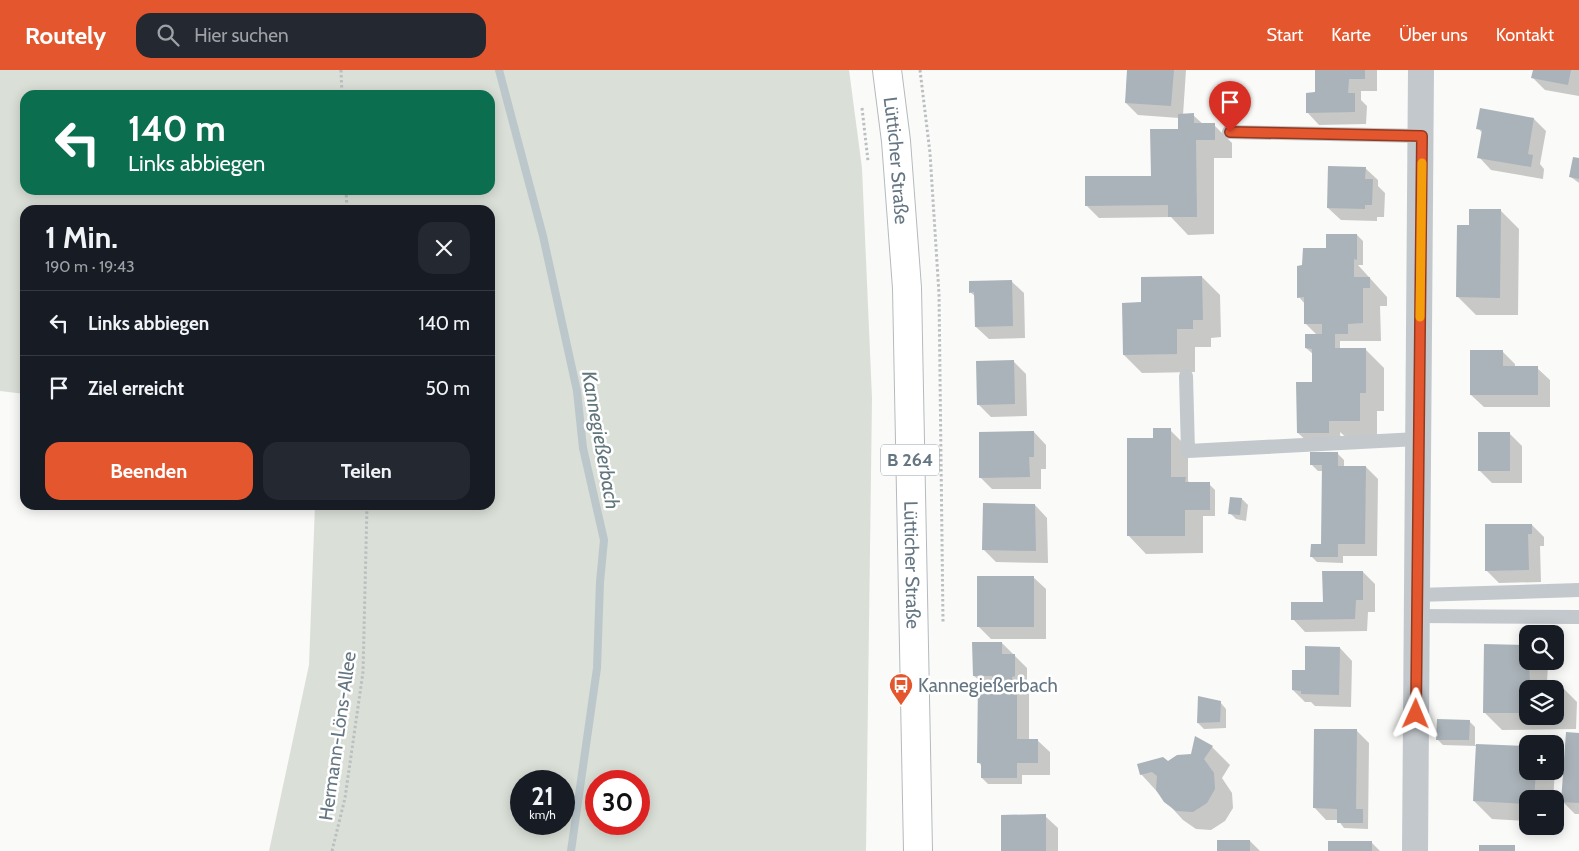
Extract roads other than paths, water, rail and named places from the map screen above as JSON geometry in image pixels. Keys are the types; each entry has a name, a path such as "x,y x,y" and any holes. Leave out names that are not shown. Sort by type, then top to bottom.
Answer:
{"main road":[{"name":"Lütticher Straße","path":"887,70 896,141 907,288 918,851"}],"street":[{"path":"1415,851 1422,136 1421,70"}],"lane":[{"path":"1230,132 1422,136"},
{"path":"1186,376 1188,452 1418,439"},
{"path":"1417,606 1579,590"},
{"path":"1417,606 1579,617"}],"waterway":[{"name":"Kannegießerbach","path":"499,70 543,236 577,391 583,448 604,540 600,582 597,668 571,851"}],"place":[{"name":"Kannegießerbach","path":"901,706"}]}
